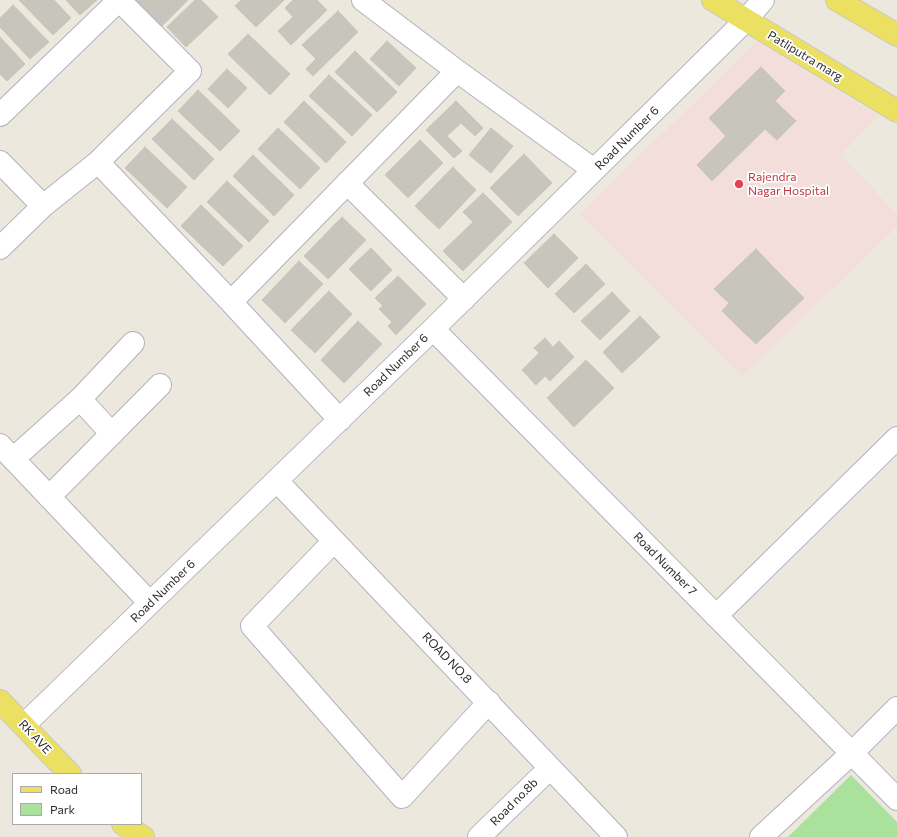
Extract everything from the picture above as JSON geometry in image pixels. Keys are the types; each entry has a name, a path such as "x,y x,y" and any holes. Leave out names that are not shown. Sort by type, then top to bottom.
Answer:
{"main road":[{"name":"Patliputra marg","path":"713,0 897,111"},
{"path":"837,0 897,35"},
{"name":"RK AVE","path":"0,701 69,773"},
{"path":"115,825 121,837"},
{"path":"125,825 143,837"}],"street":[{"path":"0,115 119,0 190,72 98,162 43,206 0,248"},
{"path":"363,0 457,71 594,170"},
{"name":"Road Number 6","path":"24,725 464,299 745,20 763,0"},
{"path":"231,302 457,71"},
{"path":"0,162 43,206"},
{"path":"98,162 231,302 340,420"},
{"path":"347,183 464,299"},
{"name":"Road Number 7","path":"433,329 897,799"},
{"path":"133,344 80,399 6,452 150,603"},
{"path":"50,497 160,385"},
{"path":"80,399 112,434"},
{"path":"716,616 897,438"},
{"name":"ROAD NO.8","path":"277,481 616,837"},
{"path":"334,541 252,626 402,797 489,702"},
{"path":"761,837 852,753 897,708"},
{"name":"Road no.8b","path":"479,837 550,768"}],"shaded area":[{"name":"Rajendra Nagar Hospital","path":"757,41 878,116 841,155 897,214 897,227 742,376 580,214"}],"green space":[{"path":"851,775 897,822 897,837 788,837"}],"building":[{"path":"19,0 54,0 71,18 53,35"},
{"path":"66,0 97,0 80,15"},
{"path":"136,0 188,0 155,33 146,25 153,18"},
{"path":"195,0 201,0 218,17 186,47 167,27"},
{"path":"241,0 284,0 256,27 235,6"},
{"path":"293,0 317,0 327,10 291,45 278,31 293,17 285,8"},
{"path":"13,5 49,42 30,59 0,27 0,18"},
{"path":"338,11 358,32 313,76 306,69 316,59 302,45"},
{"path":"248,34 290,74 270,95 228,54"},
{"path":"0,37 25,64 7,81 0,74"},
{"path":"387,41 416,68 399,86 370,59"},
{"path":"355,51 397,92 377,112 335,72"},
{"path":"761,67 785,91 775,101 796,121 777,140 765,129 712,181 697,165 726,136 709,118"},
{"path":"227,69 247,88 228,108 208,89"},
{"path":"329,75 372,115 352,136 309,96"},
{"path":"198,90 240,131 220,151 178,111"},
{"path":"304,101 346,142 326,163 284,122"},
{"path":"456,101 483,128 475,136 461,123 447,136 462,151 454,158 426,130"},
{"path":"172,119 214,159 194,180 152,139"},
{"path":"278,128 320,168 300,189 258,149"},
{"path":"491,128 513,146 491,173 469,155"},
{"path":"420,140 443,163 408,198 385,175"},
{"path":"145,147 187,187 167,208 125,168"},
{"path":"524,154 552,183 518,216 490,188"},
{"path":"253,155 294,195 274,216 233,176"},
{"path":"453,167 476,190 439,229 415,206"},
{"path":"227,181 269,221 249,242 207,202"},
{"path":"483,193 512,222 463,271 443,251 473,222 463,212"},
{"path":"201,205 243,246 223,266 181,226"},
{"path":"342,217 366,240 328,279 304,256"},
{"path":"554,234 578,258 548,288 524,263"},
{"path":"371,248 392,270 371,291 349,269"},
{"path":"756,249 781,275 733,322 722,311 729,303 714,289"},
{"path":"299,261 323,284 285,323 262,300"},
{"path":"586,264 605,284 574,313 555,294"},
{"path":"781,275 804,298 756,344 733,322"},
{"path":"398,276 426,304 396,335 388,326 392,322 379,309 383,306 375,298"},
{"path":"329,291 352,314 315,353 291,330"},
{"path":"612,292 630,311 600,340 581,321"},
{"path":"640,316 660,337 622,373 603,352"},
{"path":"358,321 382,344 344,383 321,360"},
{"path":"545,338 553,347 559,341 574,357 550,381 545,376 536,385 522,370 539,353 534,348"},
{"path":"586,360 614,388 574,427 547,398"}],"place":[{"name":"Rajendra Nagar Hospital","path":"739,184"}]}
